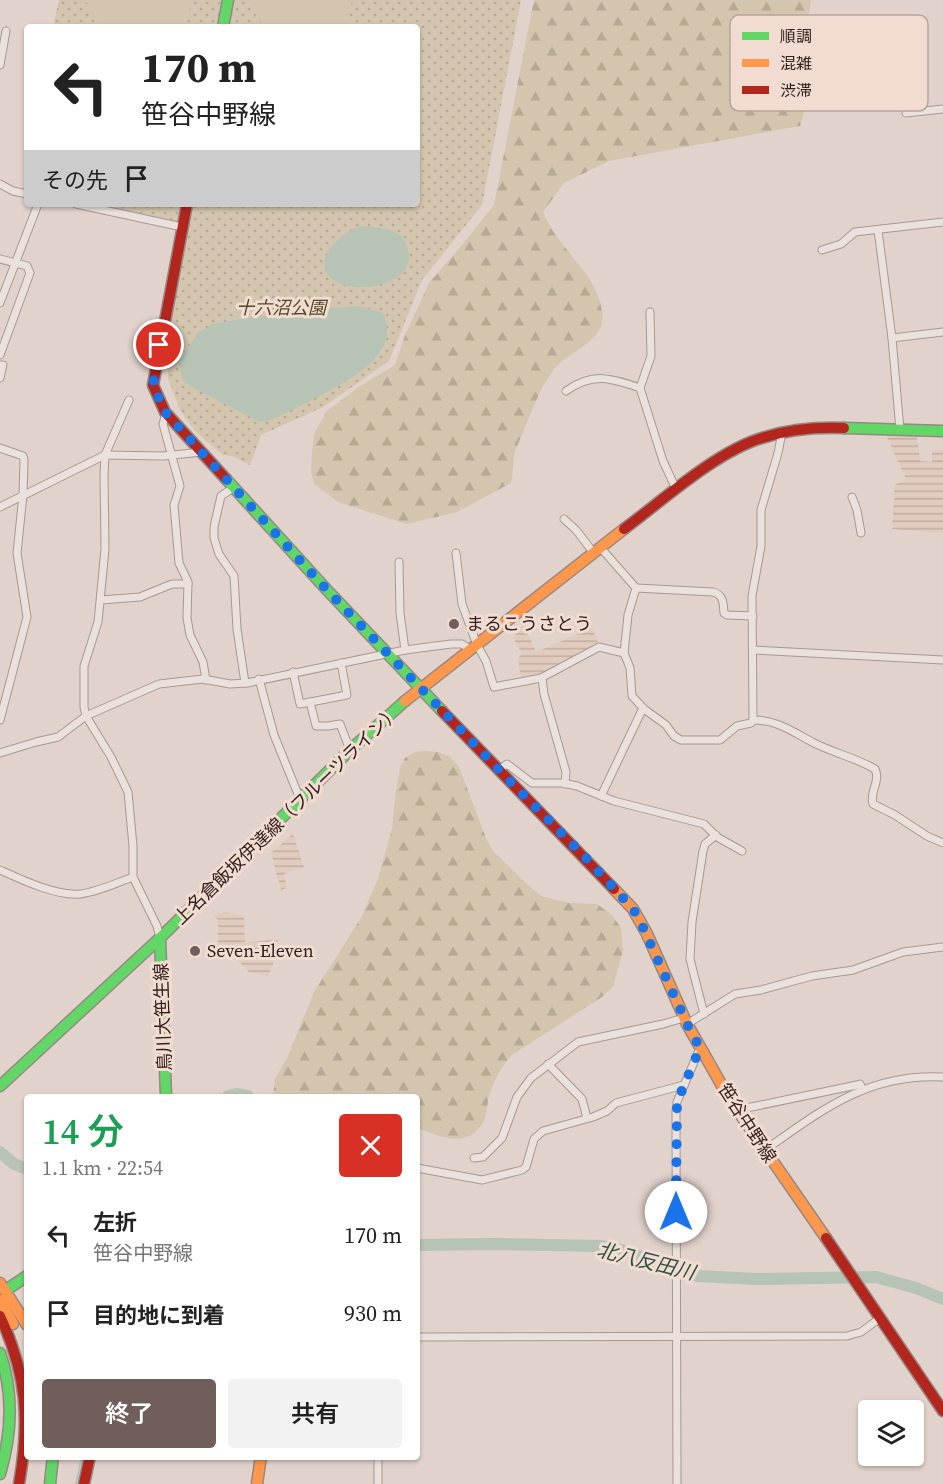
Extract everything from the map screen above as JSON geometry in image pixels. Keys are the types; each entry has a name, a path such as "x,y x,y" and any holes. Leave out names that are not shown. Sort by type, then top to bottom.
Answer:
{"main road":[{"path":"223,24 228,0"},
{"name":"笹谷中野線","path":"186,207 154,373 153,385 166,413 387,653 633,909 647,934 685,1021 737,1110 943,1411"},
{"name":"上名倉飯坂伊達線（フルーツライン）","path":"0,1086 160,938 350,750 420,688 676,489 729,453 760,438 782,432 815,427 943,431"},
{"name":"鳥川大笹生線","path":"160,938 166,1094"},
{"path":"2,1291 24,1278"},
{"path":"2,1291 24,1321"},
{"path":"2,1291 24,1352"},
{"path":"0,1316 15,1350 24,1388"},
{"path":"0,1353 8,1385 10,1409 8,1442 0,1474"},
{"path":"20,1484 24,1449"},
{"path":"28,1484 32,1460"},
{"path":"50,1484 53,1460"},
{"path":"84,1484 89,1460"},
{"path":"257,1484 260,1460"}],"street":[{"path":"0,65 6,31"},
{"path":"928,110 943,109"},
{"path":"906,112 918,111"},
{"path":"0,184 24,193"},
{"path":"0,303 37,207"},
{"path":"90,207 182,227"},
{"path":"822,250 841,244 855,232 943,222"},
{"path":"878,230 892,338 900,430"},
{"path":"0,259 27,266 30,273 0,355"},
{"path":"650,312 651,356 640,387 663,460 676,489"},
{"path":"892,338 943,333"},
{"path":"0,365 3,365 0,378"},
{"path":"566,391 587,381 604,377 640,387"},
{"path":"129,400 105,455 105,549 98,622 84,666 84,707 86,716 111,757 128,792 133,846 133,878 157,926 160,938"},
{"path":"166,413 163,424 180,486 174,505 179,563 188,584 186,605 190,635 202,663 206,680"},
{"path":"753,720 752,596 761,546 761,510 782,432"},
{"path":"0,448 23,456 23,495 17,553 27,617 0,720"},
{"path":"0,507 105,455 170,456 202,452"},
{"path":"233,488 221,496 214,527 214,538 219,554 234,576 237,629 245,683"},
{"path":"852,497 861,533"},
{"path":"564,519 636,588 713,592 720,594 724,613 727,615 753,616"},
{"path":"456,553 462,604 473,647 486,661 494,687 542,678 598,647 624,653"},
{"path":"399,562 400,613 405,650"},
{"path":"100,600 140,597 172,584 188,584"},
{"path":"636,588 628,615 624,653 630,668 632,687 630,693 643,708 666,725 674,736 681,740 720,740 736,726 751,723 753,720 779,724 816,744 876,769 878,777 871,797 873,804 943,843"},
{"path":"0,753 58,737 86,716 159,684 206,680 230,684 245,683 405,650 451,644 473,647"},
{"path":"754,650 943,660"},
{"path":"293,672 300,704 347,695 341,663"},
{"path":"542,678 544,694 566,772 566,784"},
{"path":"259,680 274,735 300,800"},
{"path":"310,702 316,726 340,724 350,750"},
{"path":"601,796 643,708"},
{"path":"499,770 507,764 532,783 578,786 601,796 658,814 673,815 704,824 716,835 742,851"},
{"path":"704,1014 690,959 692,922 702,851 705,844 716,835"},
{"path":"0,870 37,885 72,894 94,891 133,878"},
{"path":"474,1158 483,1157 502,1138 517,1097 531,1078 578,1042 685,1021 704,1014 735,994 761,990 812,976 853,970 903,952 943,947"},
{"path":"677,1484 676,1111 677,1102 700,1048"},
{"path":"548,1064 582,1100 587,1118"},
{"path":"765,1150 845,1097 904,1079 943,1077"},
{"path":"737,1110 857,1084 860,1084 863,1090"},
{"path":"420,1169 482,1180 522,1170 526,1167 537,1135 550,1128 607,1111 616,1103 684,1085"},
{"path":"420,1336 853,1336 880,1318"},
{"path":"378,1460 378,1484"}],"shaded area":[{"path":"360,226 388,230 403,239 409,257 403,272 397,277 382,284 357,287 337,282 327,273 324,265 330,248 344,235"},
{"path":"360,306 383,313 387,327 386,340 372,361 350,379 268,421 260,422 188,385 183,379 178,363 198,333 213,324 286,312"},
{"path":"886,435 917,436 920,461 932,462 932,450 943,450 943,533 892,529 895,485 906,479"},
{"path":"524,626 536,652 592,628 599,645 540,675 521,678 518,658 522,654 513,637"},
{"path":"293,834 304,867 284,874 287,888 281,890 271,853"},
{"path":"227,912 244,917 245,943 277,939 279,950 268,976 249,972 234,956 218,948 218,920 212,914"}],"green space":[{"name":"十六沼公園","path":"59,0 521,0 482,205 422,280 389,361 323,407 261,435 250,465 232,456 223,455 195,431 180,410 168,378 167,343 189,224 108,207 420,207 420,24 54,24"},
{"path":"85,0 192,0 186,24 100,24"},
{"path":"253,0 352,0 347,24 264,24 256,17"},
{"path":"534,0 811,0 809,15 730,15 730,111 805,111 800,126 609,161 564,183 543,212 557,237 592,284 602,311 602,321 594,337 555,368 545,383 516,449 511,483 457,512 407,524 338,502 314,484 311,471 314,434 327,411 360,386 395,365 405,335 429,283 494,205"},
{"path":"415,752 438,752 449,756 459,767 493,851 528,885 541,896 569,903 597,904 612,915 621,928 623,951 613,986 602,997 512,1055 494,1081 485,1118 479,1128 464,1138 445,1137 420,1128 420,1094 273,1094 275,1079 288,1056 314,992 361,918 378,879 392,829 400,767 405,758"}],"waterway":[{"name":"北八反田川","path":"0,1152 14,1164 24,1168"},
{"name":"北八反田川","path":"420,1245 601,1246 621,1250 698,1276 756,1279 876,1277 916,1288 943,1299"},
{"path":"76,1484 81,1460"}],"traffic: fast":[{"path":"224,24 228,0"},
{"path":"844,428 943,431"},
{"path":"226,479 442,711"},
{"path":"0,1086 160,938 350,750 405,701"},
{"path":"160,938 166,1094"},
{"path":"6,1290 24,1278"},
{"path":"0,1353 8,1383 10,1413 7,1443 0,1474"},
{"path":"50,1484 53,1460"}],"traffic: slow":[{"path":"405,701 624,529"},
{"path":"614,889 633,909 647,934 687,1024 729,1098 826,1238"},
{"path":"0,1283 24,1320"},
{"path":"0,1300 13,1324"},
{"path":"257,1484 260,1460"}],"traffic: jam":[{"path":"186,207 153,385 165,412 226,479"},
{"path":"624,529 709,465 745,444 792,431 844,428"},
{"path":"442,711 614,889"},
{"path":"826,1238 943,1411"},
{"path":"0,1316 16,1358 24,1398"},
{"path":"19,1484 24,1439"},
{"path":"84,1484 89,1460"}],"place":[{"name":"まるこうさとう","path":"454,624"},
{"name":"Seven-Eleven","path":"195,951"}],"route":[{"path":"159,345 153,385 165,412 327,590 633,909 700,1048 677,1102 676,1212"}]}
